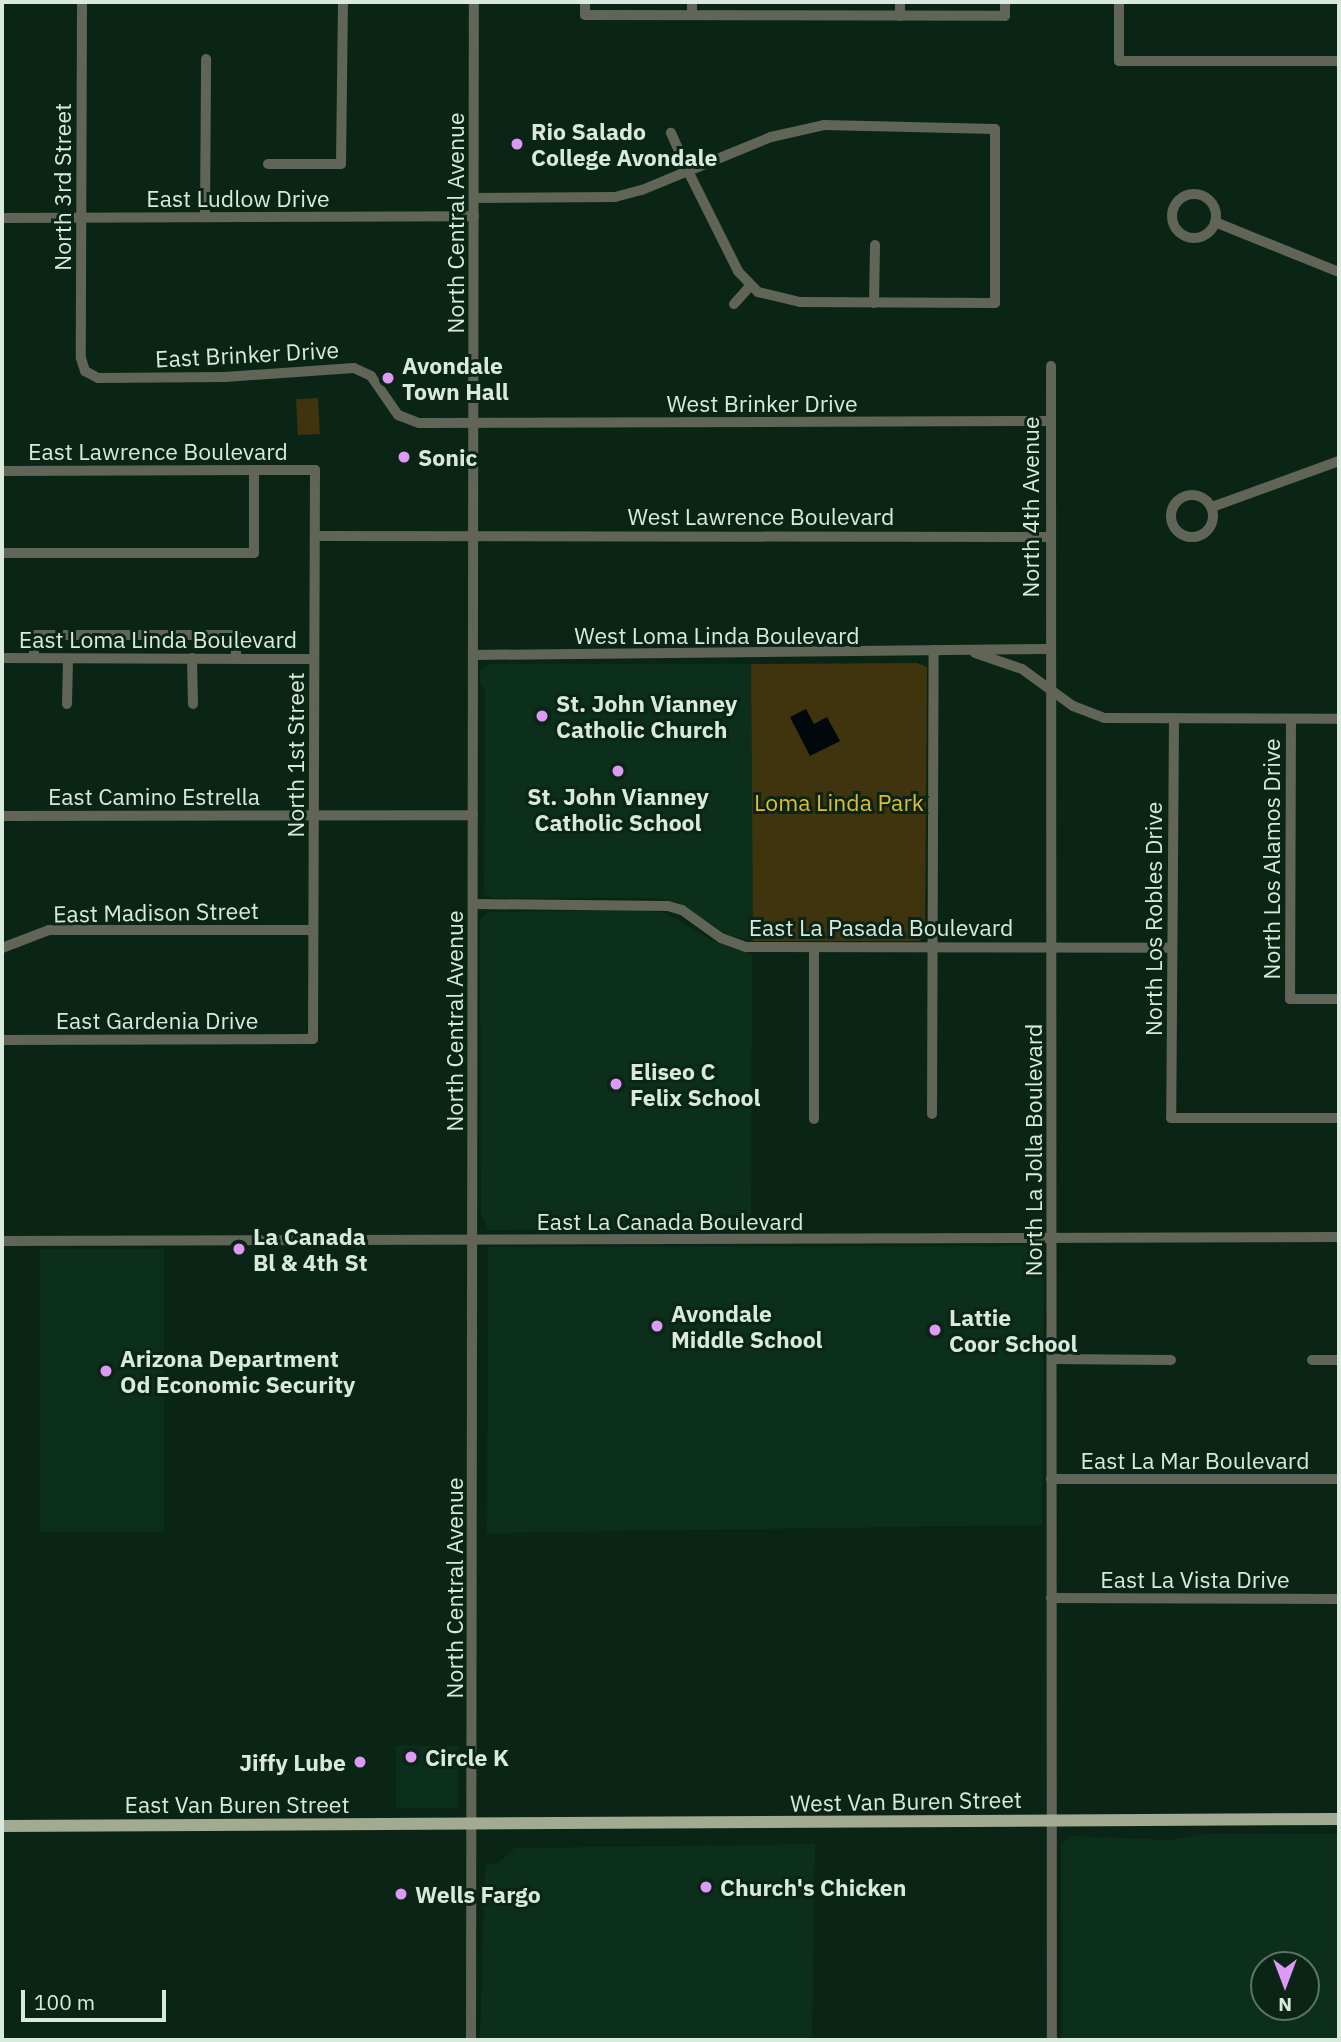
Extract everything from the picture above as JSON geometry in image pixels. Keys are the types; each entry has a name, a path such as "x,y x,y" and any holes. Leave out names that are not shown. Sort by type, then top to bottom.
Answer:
{"main road":[{"name":"West Van Buren Street","path":"472,1825 1339,1819"},
{"name":"East Van Buren Street","path":"2,1826 472,1825"}],"street":[{"name":"North 3rd Street","path":"82,2 80,218 85,371"},
{"path":"268,164 341,164 343,2"},
{"name":"North Central Avenue","path":"471,2040 474,2"},
{"path":"585,2 585,15 900,16 1005,16 1005,2"},
{"path":"692,2 692,15"},
{"path":"900,2 900,16"},
{"path":"1119,2 1119,61 1339,61"},
{"path":"205,217 206,58"},
{"path":"474,198 615,197 688,171 771,137 824,125 995,129 995,303 787,302 750,286 737,271 688,171 671,133"},
{"path":"1199,194 1215,208 1215,222 1202,236 1188,237 1177,229 1173,211 1185,196 1199,194"},
{"name":"East Ludlow Drive","path":"2,218 474,216"},
{"path":"1215,222 1339,272"},
{"path":"874,303 875,245"},
{"path":"734,304 750,286"},
{"name":"North 4th Avenue","path":"1049,649 1051,366"},
{"name":"East Brinker Drive","path":"85,371 98,378 212,377 354,368 371,376 406,419 474,423"},
{"name":"West Brinker Drive","path":"474,423 1050,421"},
{"path":"1212,507 1339,461"},
{"path":"2,553 254,553 254,470"},
{"name":"East Lawrence Boulevard","path":"2,471 315,470"},
{"name":"North 1st Street","path":"313,1039 315,470"},
{"path":"1183,497 1203,497 1212,507 1213,520 1202,535 1183,535 1174,525 1173,507 1183,497"},
{"path":"315,536 473,534"},
{"name":"West Lawrence Boulevard","path":"473,534 1049,537"},
{"path":"34,658 34,635 236,635 236,659"},
{"name":"West Loma Linda Boulevard","path":"961,649 1012,664 1080,710 1105,718 1174,719"},
{"name":"West Loma Linda Boulevard","path":"474,655 1049,649"},
{"name":"North La Jolla Boulevard","path":"1049,649 1054,691 1050,1820 1052,2040"},
{"path":"932,1114 934,650"},
{"name":"East Loma Linda Boulevard","path":"2,658 314,659"},
{"path":"67,704 68,659"},
{"path":"192,659 192,704"},
{"path":"1174,719 1339,719"},
{"name":"North Los Robles Drive","path":"1174,719 1171,1118 1339,1118"},
{"name":"North Los Alamos Drive","path":"1291,719 1290,999 1339,999"},
{"name":"East Camino Estrella","path":"2,816 474,815"},
{"name":"East La Pasada Boulevard","path":"474,904 668,906 736,945 814,948 1172,948"},
{"name":"East Madison Street","path":"2,948 49,930 313,930"},
{"path":"814,948 814,1119"},
{"name":"East Gardenia Drive","path":"2,1040 313,1039"},
{"name":"East La Canada Boulevard","path":"2,1241 1339,1237"},
{"path":"1052,1359 1171,1360"},
{"path":"1312,1360 1339,1360"},
{"name":"East La Mar Boulevard","path":"1051,1479 1339,1479"},
{"name":"East La Vista Drive","path":"1051,1598 1339,1599"}],"shaded area":[{"name":"St. John Vianney Catholic School","path":"490,664 751,664 753,941 725,934 680,903 656,898 493,898 484,894 485,690 479,681 481,670"},
{"path":"806,709 814,724 827,717 840,741 810,756 790,717"},
{"name":"Eliseo C Felix School","path":"639,910 666,913 713,941 752,955 751,1229 488,1230 481,1213 480,921 488,912"},
{"path":"1035,1246 1044,1254 1042,1525 487,1533 488,1247"},
{"path":"40,1249 164,1249 164,1532 40,1532"},
{"path":"396,1746 458,1746 458,1808 396,1808"},
{"path":"1204,1834 1339,1834 1339,2040 1062,2040 1061,1844 1072,1836 1171,1840"},
{"path":"815,1844 812,2040 480,2040 485,1865 498,1863 515,1848"}],"green space":[{"path":"318,398 320,434 298,435 296,399"},
{"name":"Loma Linda Park","path":"917,663 927,667 925,936 919,941 753,941 751,664"}],"place":[{"name":"Rio Salado College Avondale","path":"517,144"},
{"name":"Avondale Town Hall","path":"388,378"},
{"name":"Sonic","path":"404,457"},
{"name":"St. John Vianney Catholic Church","path":"542,716"},
{"name":"St. John Vianney Catholic School","path":"618,771"},
{"name":"Eliseo C Felix School","path":"616,1084"},
{"name":"La Canada Bl & 4th St","path":"239,1249"},
{"name":"Avondale Middle School","path":"657,1326"},
{"name":"Lattie Coor School","path":"935,1330"},
{"name":"Arizona Department Od Economic Security","path":"106,1371"},
{"name":"Circle K","path":"411,1757"},
{"name":"Jiffy Lube","path":"360,1762"},
{"name":"Church's Chicken","path":"706,1887"},
{"name":"Wells Fargo","path":"401,1894"}]}
